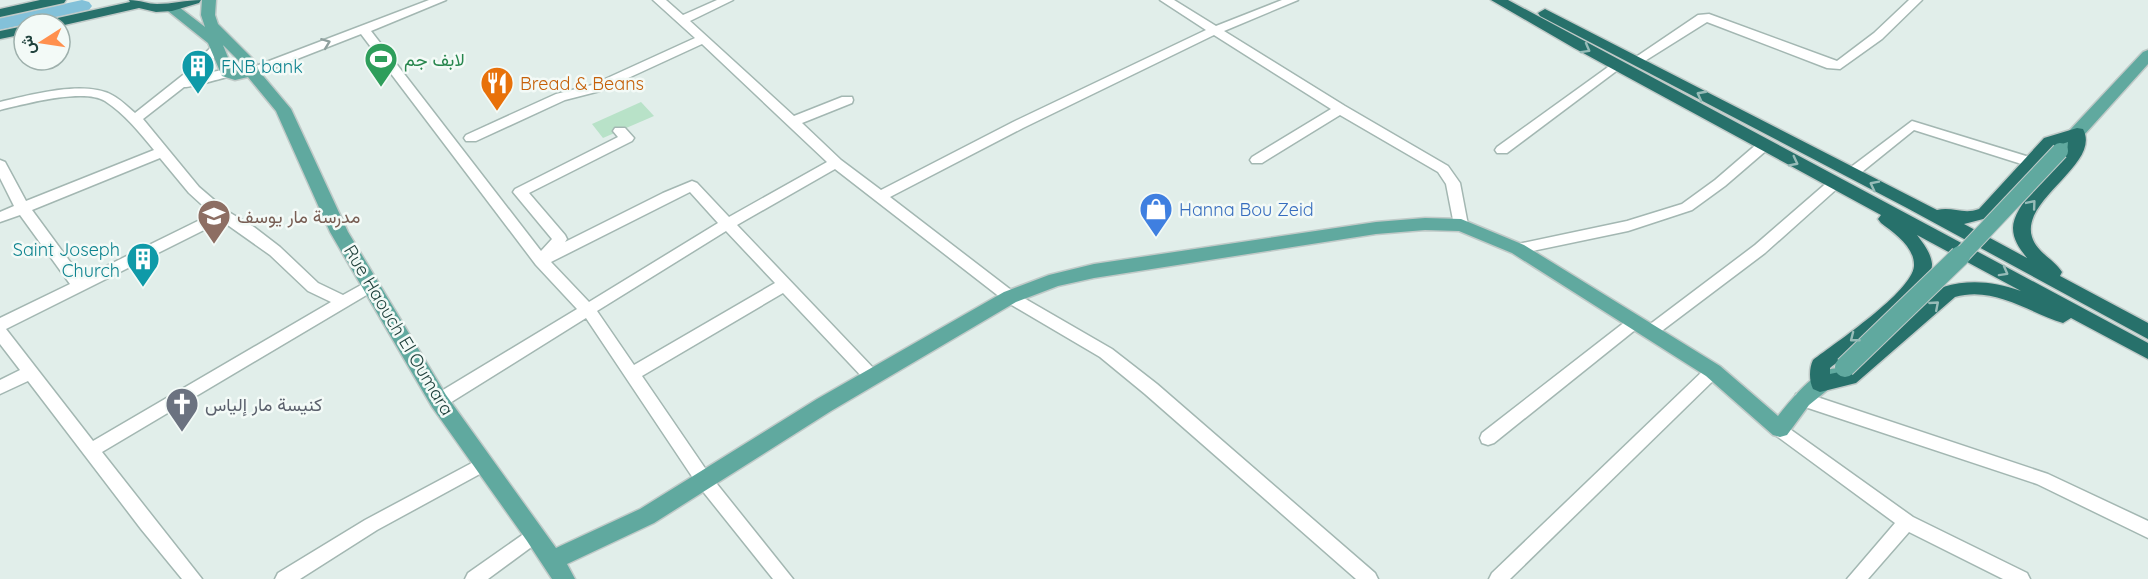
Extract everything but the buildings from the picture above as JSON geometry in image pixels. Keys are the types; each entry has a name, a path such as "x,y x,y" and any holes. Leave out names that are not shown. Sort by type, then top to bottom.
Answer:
{"highway":[{"path":"0,13 59,0"},
{"path":"72,18 138,2 152,8 170,7 194,0"},
{"path":"1498,0 1615,66 2148,352"},
{"path":"1521,0 1914,204 2148,332"},
{"path":"1914,204 1958,218 1976,217 1985,213 2050,142 2077,133 2074,154 2026,211 2019,229 2035,257 2082,295"},
{"path":"1835,183 1900,227 1911,239 1924,266 1921,277 1898,304 1820,365 1820,384 1849,378 1949,292 1965,288 2010,295 2123,338"}],"main road":[{"path":"170,7 209,36 218,47 220,60 227,73 235,75 252,72"},
{"path":"181,17 209,7"},
{"name":"Rue Haouch El Oumara","path":"209,7 211,25 250,64 252,72 283,109 339,232 440,401 535,534 564,579"},
{"path":"553,560 647,516 703,479 872,377 1011,297 1055,280 1094,271 1376,228 1425,224 1461,225 1518,249 1713,371 1780,429 1802,399 1845,367 1930,288 2148,55"}],"street":[{"path":"252,72 440,0"},
{"path":"659,0 836,163 1011,297 1106,353 1151,389 1369,579"},
{"path":"682,20 727,0"},
{"path":"1166,0 1340,109 1443,169 1453,183 1461,225"},
{"path":"881,196 1018,125 1216,30 1292,0"},
{"path":"1635,61 1698,18 1709,18 1830,65 1840,65 1878,36 1916,0"},
{"path":"363,29 541,261 588,310 703,479 784,579"},
{"path":"471,138 561,97 596,88 703,39"},
{"path":"137,121 200,74 218,47"},
{"path":"1502,150 1615,66"},
{"path":"200,74 227,73"},
{"path":"0,106 32,98 96,93 109,98 137,121 194,190 222,215 249,231 275,251 313,287 343,301"},
{"path":"792,122 847,100"},
{"path":"1257,160 1340,109"},
{"path":"1852,173 1912,125 1922,126 2031,162"},
{"path":"541,261 560,239 520,192 627,138 620,131"},
{"path":"1518,249 1628,226 1687,207 1720,183 1763,146"},
{"path":"0,217 163,152"},
{"path":"440,401 729,223 836,163"},
{"path":"0,165 22,207 79,285"},
{"path":"1488,438 1643,327 1760,249 1835,183"},
{"path":"541,261 692,186 872,377"},
{"path":"193,579 90,451 1,332 79,285 222,215"},
{"path":"632,374 786,284"},
{"path":"90,451 370,286"},
{"path":"1498,579 1713,371"},
{"path":"0,388 30,372"},
{"path":"1802,399 2042,479 2148,530"},
{"path":"1780,429 1907,522 2012,577"},
{"path":"284,579 371,525 483,464"},
{"path":"1856,579 1907,522"},
{"path":"474,579 535,534"}],"green space":[{"path":"641,102 654,116 603,138 592,124"}],"waterway":[{"path":"0,24 82,6"}],"place":[{"name":"لابف جم","path":"381,88"},
{"name":"FNB bank","path":"198,95"},
{"name":"Bread & Beans","path":"497,112"},
{"name":"Hanna Bou Zeid","path":"1156,238"},
{"name":"مدرسة مار يوسف","path":"214,245"},
{"name":"Saint Joseph Church","path":"143,288"},
{"name":"كنيسة مار إلياس","path":"182,433"}]}
